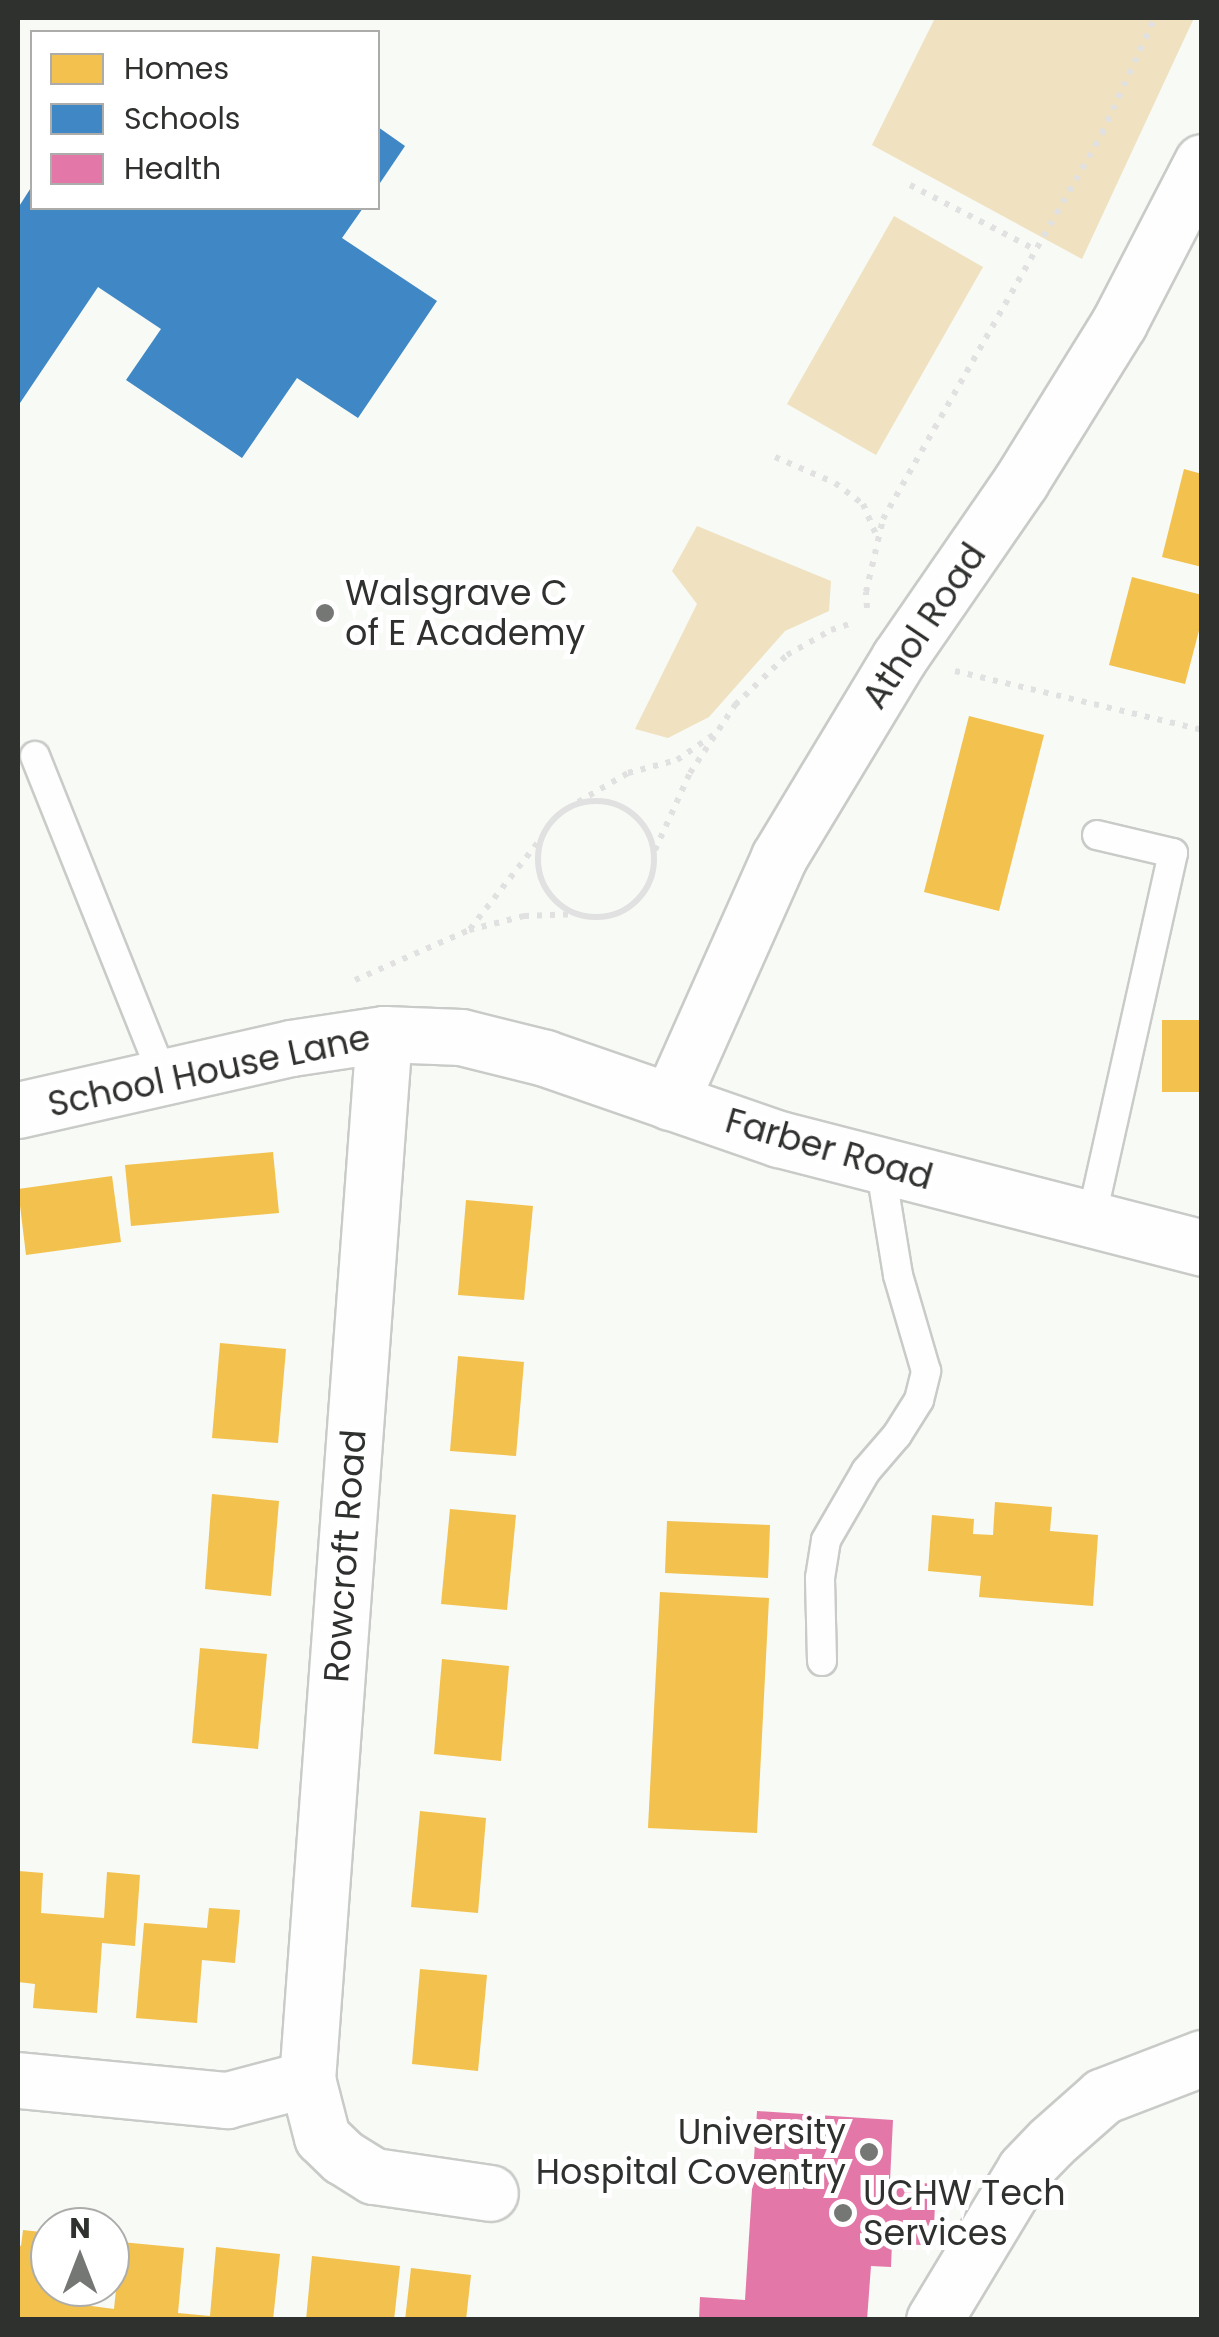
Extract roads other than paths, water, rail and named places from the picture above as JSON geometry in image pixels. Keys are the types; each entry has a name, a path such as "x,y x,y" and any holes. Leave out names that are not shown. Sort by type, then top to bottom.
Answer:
{"street":[{"name":"Athol Road","path":"670,1102 779,857 899,658 1022,481 1120,323 1202,162"},
{"name":"School House Lane","path":"18,1110 291,1048 384,1034 461,1038"},
{"name":"Rowcroft Road","path":"384,1034 307,2079 322,2137 343,2157 374,2176 490,2193"},
{"name":"Farber Road","path":"461,1038 546,1058 779,1139 1202,1248"},
{"path":"934,2320 1025,2168 1051,2142 1104,2096 1202,2058"},
{"path":"18,2080 228,2100 307,2079"}],"lane":[{"path":"35,756 164,1078"},
{"path":"1091,1220 1173,852 1097,835"},
{"path":"822,1661 820,1578 826,1540 866,1471 920,1400 926,1371 898,1275 880,1165"}],"place":[{"name":"Walsgrave C of E Academy","path":"325,613"},
{"name":"University Hospital Coventry","path":"869,2152"},
{"name":"UCHW Tech Services","path":"843,2213"}]}
